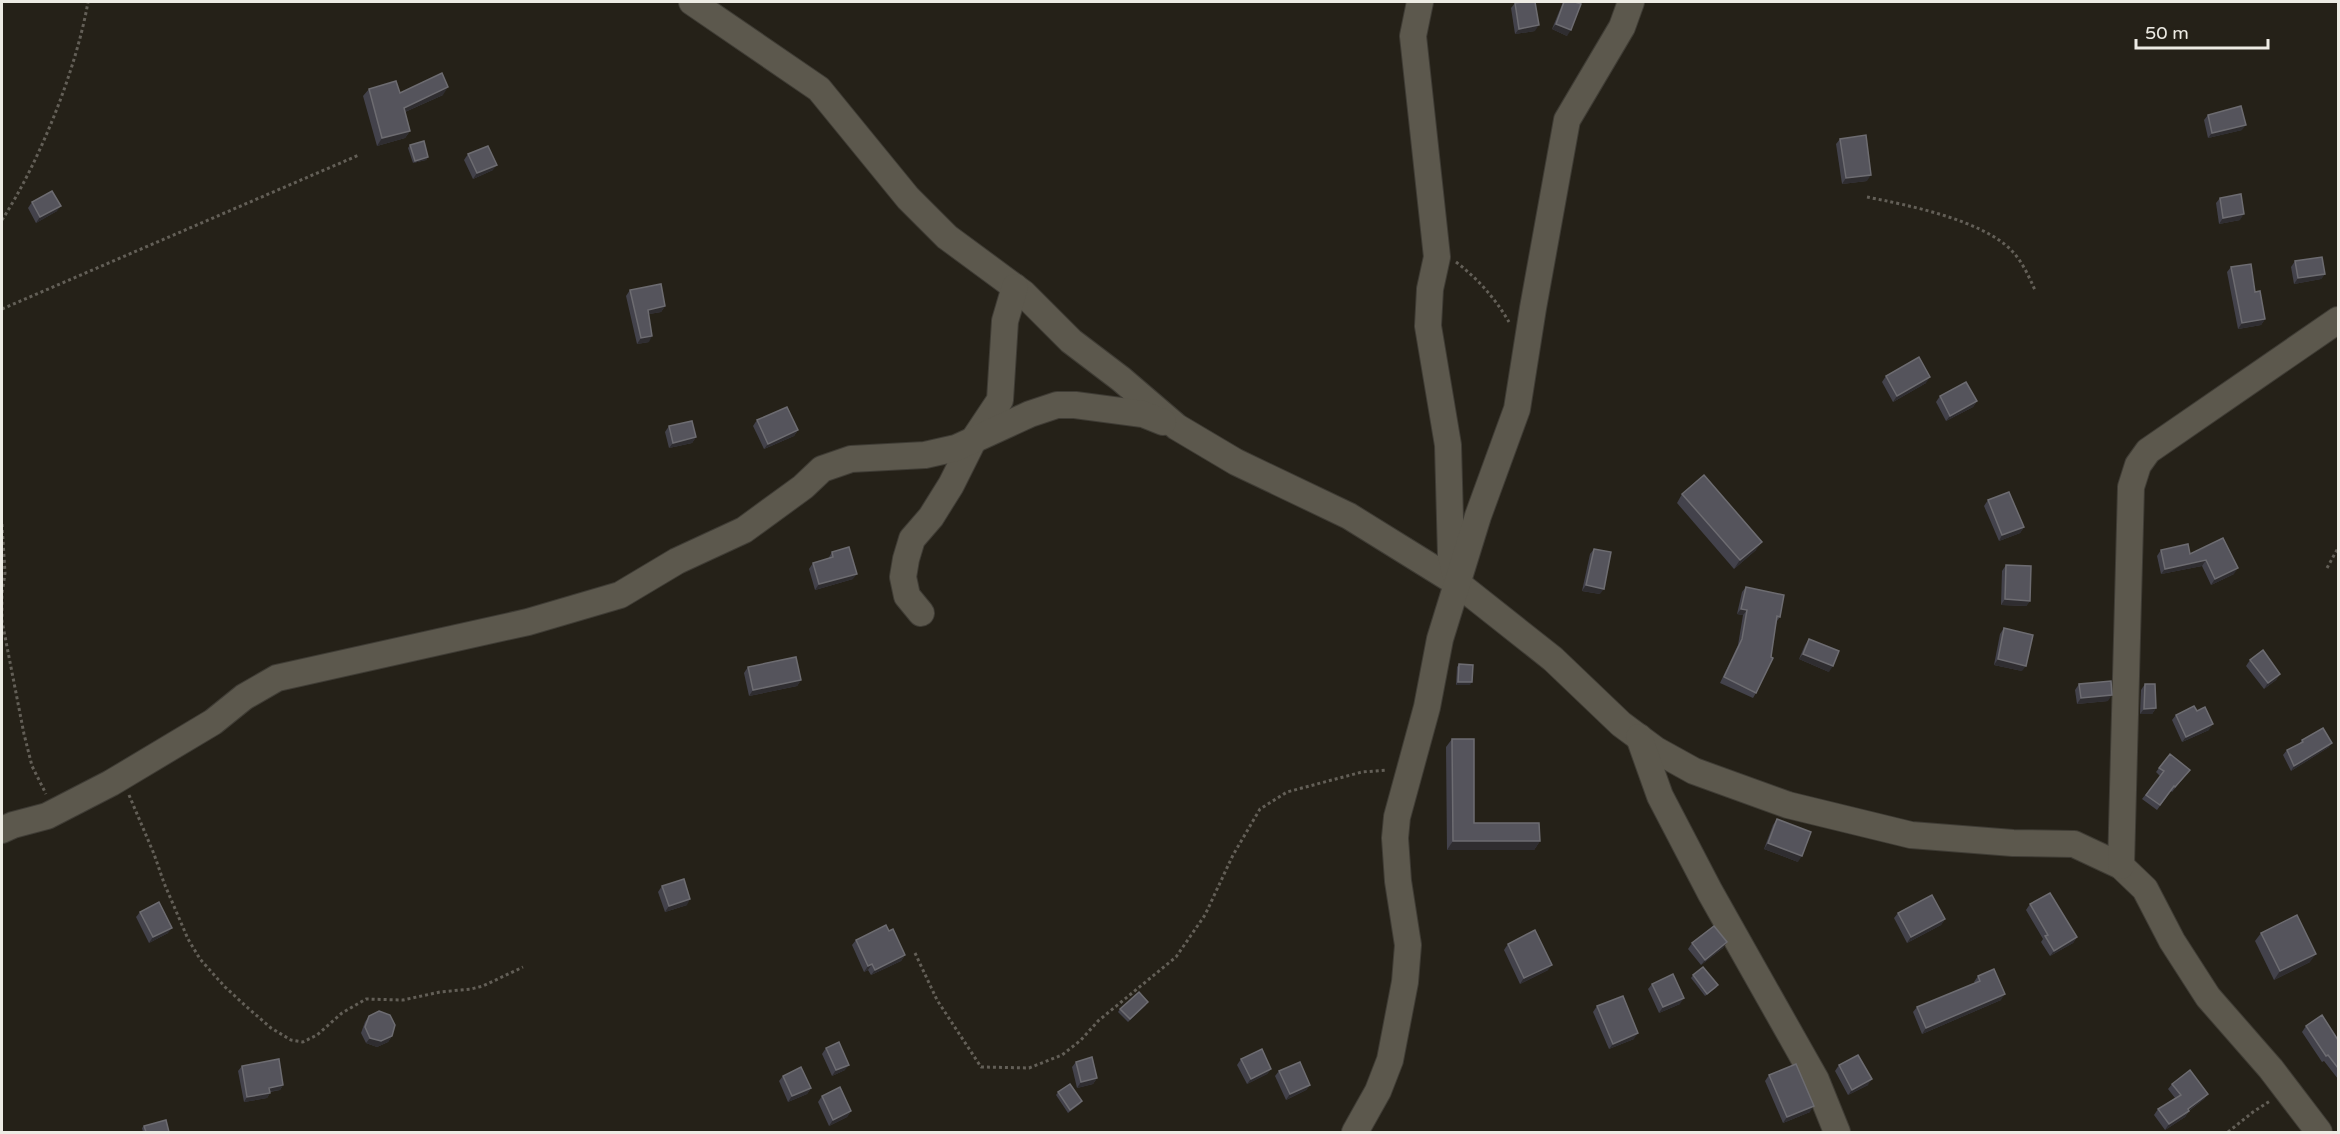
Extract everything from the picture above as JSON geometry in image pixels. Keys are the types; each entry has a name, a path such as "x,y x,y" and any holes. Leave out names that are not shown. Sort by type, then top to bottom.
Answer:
{"street":[{"path":"692,2 819,89 869,152 947,237 1015,287 1071,341 1121,379 1177,428"},
{"path":"1420,2 1413,36 1436,251 1430,289 1428,326 1448,445 1451,556 1457,584"},
{"path":"1355,1132 1378,1091 1390,1060 1405,982 1408,945 1398,881 1395,838 1397,817 1413,766 1440,639 1478,516 1517,409 1567,120 1622,27 1631,2"},
{"path":"921,613 907,596 903,578 912,538 931,517 951,485 974,439 1000,400 1005,321 1015,287"},
{"path":"2121,866 2131,487 2138,465 2148,451 2338,320"},
{"path":"2,830 56,812 121,777 213,722 244,697 277,678 528,622 620,595 677,561 744,530 803,487 822,469 851,459 925,454 956,448 1030,414 1057,405 1075,405 1143,414 1177,428 1236,462 1349,516 1457,584 1553,659 1622,724 1656,750 1694,771 1788,806 1911,835 2013,843 2074,844 2121,866 2145,889 2172,941 2208,997 2287,1090 2319,1132"},
{"path":"1639,737 1660,796 1710,892 1816,1080 1837,1132"}],"path":[{"path":"2,220 34,160 54,115 83,29 88,2"},
{"path":"2,309 359,154"},
{"path":"1866,197 1924,208 1999,239 2013,252 2035,290"},
{"path":"1436,251 1457,262 1481,283 1498,304 1526,350"},
{"path":"2,524 5,573 2,621 32,766 56,812"},
{"path":"2327,568 2338,548"},
{"path":"915,953 937,1000 981,1067 1029,1068 1062,1055 1081,1040 1098,1021 1176,957 1205,915 1233,855 1260,808 1287,792 1362,772 1413,766"},
{"path":"121,777 188,939 200,959 248,1008 271,1028 291,1040 303,1042 317,1035 342,1013 366,999 403,1000 440,992 471,989 483,986 523,967"},
{"path":"2228,1132 2287,1090"}],"building":[{"path":"1535,2 1539,25 1519,29 1515,3"},
{"path":"1564,2 1581,4 1571,30 1556,24"},
{"path":"442,73 448,87 404,108 410,131 382,138 369,89 396,81 400,93"},
{"path":"2241,106 2246,125 2212,133 2208,115"},
{"path":"1866,135 1871,175 1846,178 1840,139"},
{"path":"424,141 428,157 415,161 410,145"},
{"path":"488,146 497,165 477,173 468,154"},
{"path":"52,191 61,206 40,217 32,202"},
{"path":"2241,194 2244,214 2223,218 2220,198"},
{"path":"2322,257 2325,274 2298,278 2295,261"},
{"path":"2251,264 2255,292 2260,291 2265,319 2242,323 2231,267"},
{"path":"661,284 665,306 648,310 652,336 641,338 630,290"},
{"path":"1919,357 1930,377 1897,396 1886,376"},
{"path":"1966,382 1977,401 1950,416 1940,396"},
{"path":"787,407 798,430 768,444 757,420"},
{"path":"692,421 696,437 673,443 669,426"},
{"path":"1704,475 1762,542 1740,560 1682,494"},
{"path":"2009,492 2024,527 2002,535 1988,500"},
{"path":"2223,538 2238,568 2215,579 2206,560 2165,569 2161,550 2188,544 2190,554"},
{"path":"849,547 857,574 819,584 813,563 833,557 832,552"},
{"path":"1594,549 1611,552 1604,589 1586,585"},
{"path":"2006,565 2031,566 2030,601 2005,599"},
{"path":"1746,587 1784,595 1780,617 1777,616 1771,657 1773,658 1756,693 1724,677 1742,639 1747,610 1741,609"},
{"path":"2004,628 2033,635 2026,666 1998,659"},
{"path":"1809,639 1839,651 1833,666 1803,654"},
{"path":"2263,650 2280,674 2268,683 2250,660"},
{"path":"796,657 801,680 753,690 748,667"},
{"path":"1459,664 1473,665 1472,682 1458,682"},
{"path":"2111,681 2112,695 2081,698 2079,684"},
{"path":"2145,684 2155,684 2156,708 2144,709"},
{"path":"2194,706 2197,711 2205,707 2213,724 2186,737 2176,715"},
{"path":"2323,728 2332,743 2294,766 2287,750"},
{"path":"1452,739 1474,739 1474,823 1539,823 1540,841 1453,841"},
{"path":"2170,754 2190,770 2160,805 2146,795 2164,771 2159,768"},
{"path":"1777,819 1811,832 1802,856 1768,843"},
{"path":"684,879 690,899 669,906 662,886"},
{"path":"2050,893 2077,937 2054,951 2045,936 2048,935 2030,904"},
{"path":"1932,895 1945,919 1911,937 1898,913"},
{"path":"159,902 172,928 153,937 140,912"},
{"path":"2297,915 2316,954 2280,971 2261,933"},
{"path":"886,925 889,931 893,929 905,955 875,970 872,964 868,966 856,940"},
{"path":"1714,926 1727,942 1705,960 1692,943"},
{"path":"1535,930 1552,965 1524,978 1508,944"},
{"path":"1703,967 1718,985 1707,994 1693,975"},
{"path":"1994,969 2005,994 1926,1028 1917,1007 1980,981 1978,976"},
{"path":"1673,974 1684,998 1663,1007 1652,984"},
{"path":"1139,992 1148,1002 1130,1019 1120,1009"},
{"path":"1623,996 1638,1033 1613,1044 1597,1006"},
{"path":"379,1011 390,1015 395,1025 392,1036 381,1041 370,1038 365,1027 369,1016"},
{"path":"2322,1015 2338,1040 2338,1068 2328,1055 2326,1056 2306,1026"},
{"path":"839,1042 849,1065 836,1070 826,1048"},
{"path":"1262,1049 1271,1069 1251,1079 1241,1059"},
{"path":"1858,1055 1872,1079 1852,1090 1839,1065"},
{"path":"1092,1057 1097,1078 1081,1082 1076,1062"},
{"path":"279,1059 283,1085 269,1088 270,1093 247,1097 242,1066"},
{"path":"1300,1062 1310,1085 1290,1094 1279,1071"},
{"path":"1796,1064 1814,1106 1787,1117 1769,1075"},
{"path":"801,1067 811,1088 792,1096 783,1076"},
{"path":"2190,1070 2208,1094 2188,1109 2189,1111 2169,1124 2158,1109 2181,1095 2172,1084"},
{"path":"1070,1084 1082,1101 1070,1110 1058,1092"},
{"path":"840,1087 851,1111 833,1120 822,1096"},
{"path":"166,1120 169,1132 146,1132 144,1126"}]}
